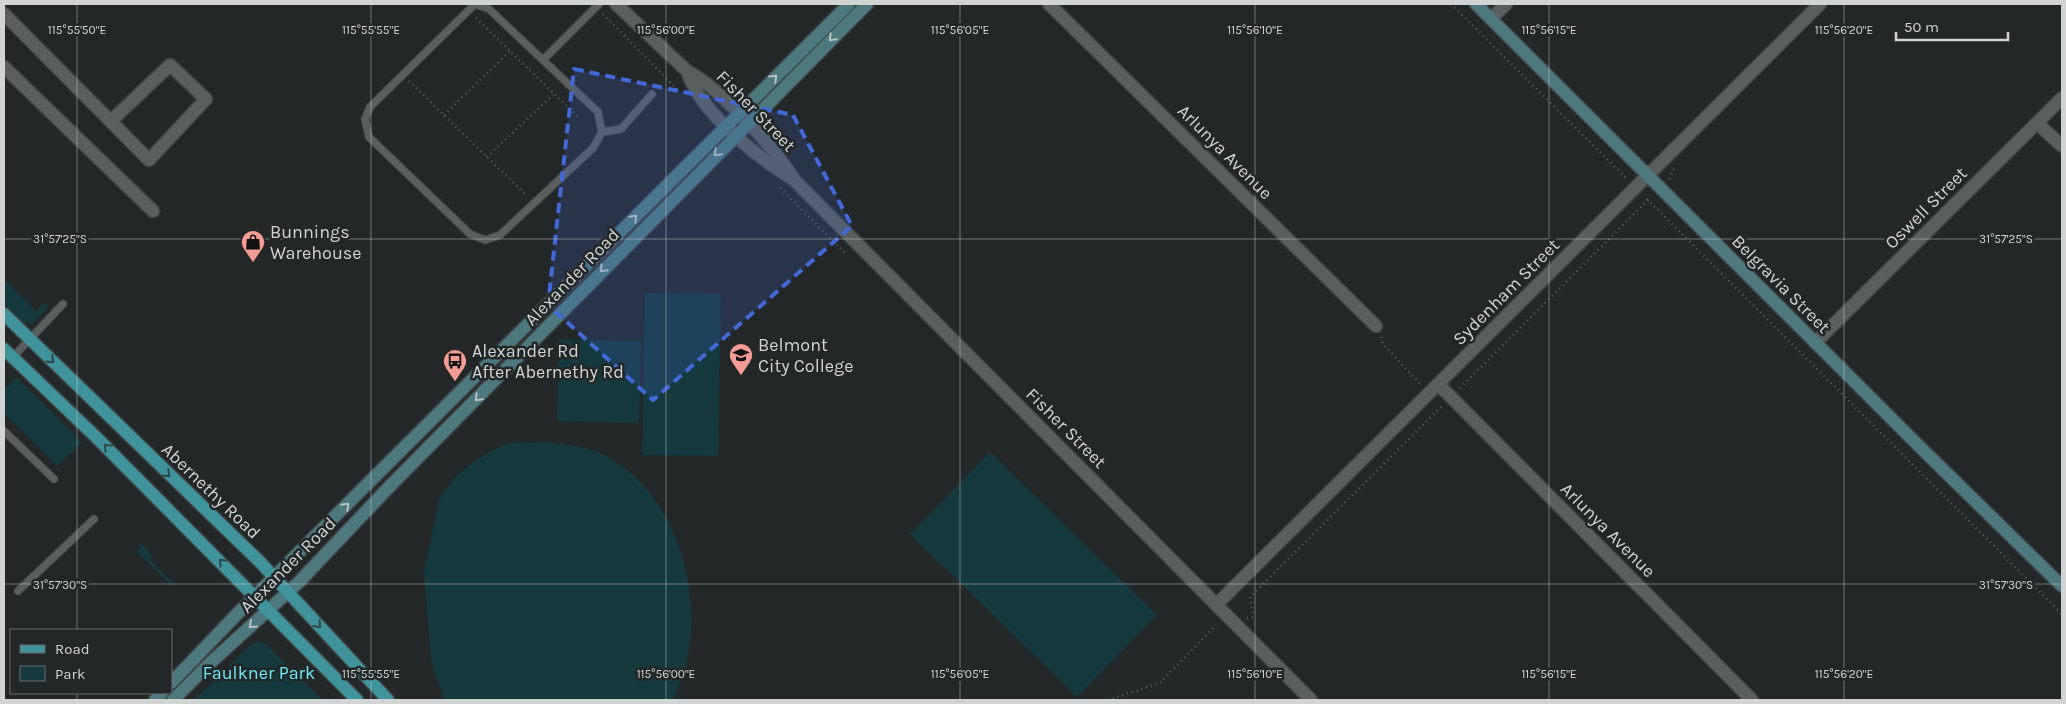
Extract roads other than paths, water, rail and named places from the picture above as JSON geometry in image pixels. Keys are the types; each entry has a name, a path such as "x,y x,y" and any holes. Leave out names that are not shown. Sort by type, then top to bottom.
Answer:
{"main road":[{"name":"Alexander Road","path":"172,682 726,125 849,4"},
{"name":"Alexander Road","path":"173,700 208,665 288,592 735,135 867,4"},
{"name":"Belgravia Street","path":"1476,4 2062,586"},
{"name":"Abernethy Road","path":"4,314 275,578 388,700"},
{"path":"8,353 103,443 357,700"}],"street":[{"name":"Fisher Street","path":"616,4 687,71 700,78 738,113 782,160 795,181 1311,700"},
{"name":"Arlunya Avenue","path":"1049,4 1376,326"},
{"path":"1491,19 1506,4"},
{"name":"Sydenham Street","path":"1216,605 1820,4"},
{"path":"4,14 149,160 206,99 170,65 111,121"},
{"path":"4,67 153,211"},
{"name":"Fisher Street","path":"687,71 692,86 735,135 774,168 795,181"},
{"name":"Oswell Street","path":"1815,342 2062,98"},
{"path":"2038,123 2062,146"},
{"name":"Arlunya Avenue","path":"1438,384 1752,700"}],"lane":[{"path":"475,4 488,9 598,112 602,132 593,148 500,235 485,240 470,234 369,137 365,119 370,107 475,4"},
{"path":"544,60 598,6"},
{"path":"602,132 621,129 652,94"},
{"path":"8,353 30,339 63,304"},
{"path":"4,431 54,479"},
{"path":"18,591 94,519"}],"place":[{"name":"Bunnings Warehouse","path":"253,263"},
{"name":"Belmont City College","path":"741,376"},
{"name":"Alexander Rd After Abernethy Rd","path":"455,382"}],"park label":[{"name":"Faulkner Park","path":"259,673"}]}
